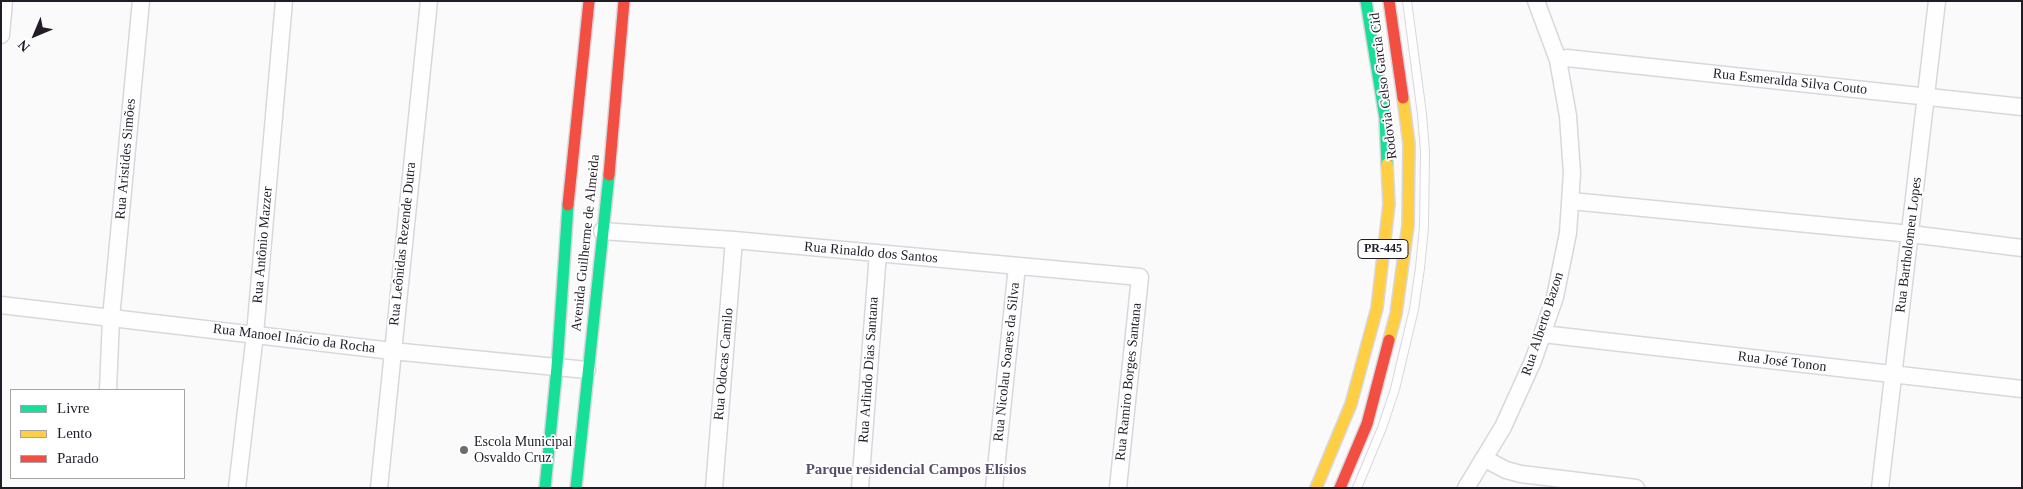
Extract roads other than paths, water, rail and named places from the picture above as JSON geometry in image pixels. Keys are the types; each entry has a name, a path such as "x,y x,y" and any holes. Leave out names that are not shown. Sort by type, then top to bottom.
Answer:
{"main road":[{"name":"Avenida Guilherme de Almeida","path":"545,488 571,229 588,1"},
{"name":"Avenida Guilherme de Almeida","path":"576,488 598,230 624,1"},
{"name":"Rodovia Celso Garcia Cid","path":"1316,488 1351,404 1377,308 1388,204 1384,118 1366,1"},
{"name":"Rodovia Celso Garcia Cid","path":"1340,488 1367,424 1396,314 1408,225 1409,144 1389,1"}],"street":[{"path":"1,35 4,1"},
{"name":"Rua Aristides Simões","path":"108,389 111,318 141,1"},
{"name":"Rua Antônio Mazzer","path":"237,488 255,334 284,1"},
{"name":"Rua Leônidas Rezende Dutra","path":"379,488 429,1"},
{"name":"Rua Alberto Bazon","path":"1466,488 1485,459 1519,395 1543,334 1563,265 1571,201 1570,135 1558,60 1536,1"},
{"name":"Rua Bartholomeu Lopes","path":"1880,488 1937,1"},
{"name":"Rua Esmeralda Silva Couto","path":"1558,60 1567,58 2022,107"},
{"path":"1571,201 1911,234 2022,248"},
{"name":"Rua Rinaldo dos Santos","path":"598,230 734,240 1140,277"},
{"name":"Rua Odocas Camilo","path":"714,488 734,240"},
{"name":"Rua Arlindo Dias Santana","path":"860,488 878,253"},
{"name":"Rua Nicolau Soares da Silva","path":"994,488 1017,266"},
{"name":"Rua Ramiro Borges Santana","path":"1118,488 1140,277"},
{"name":"Rua Manoel Inácio da Rocha","path":"1,305 392,351 587,370"},
{"name":"Rua José Tonon","path":"1543,334 2022,389"},
{"path":"1485,459 1506,470 1521,474 1636,488"}],"lane":[{"path":"1357,488 1382,428 1395,388 1414,309 1420,268 1424,227 1425,152 1422,114 1407,1"}],"place":[{"name":"Escola Municipal Osvaldo Cruz","path":"464,450"}],"district":[{"name":"Parque residencial Campos Elísios","path":"916,470"}]}
